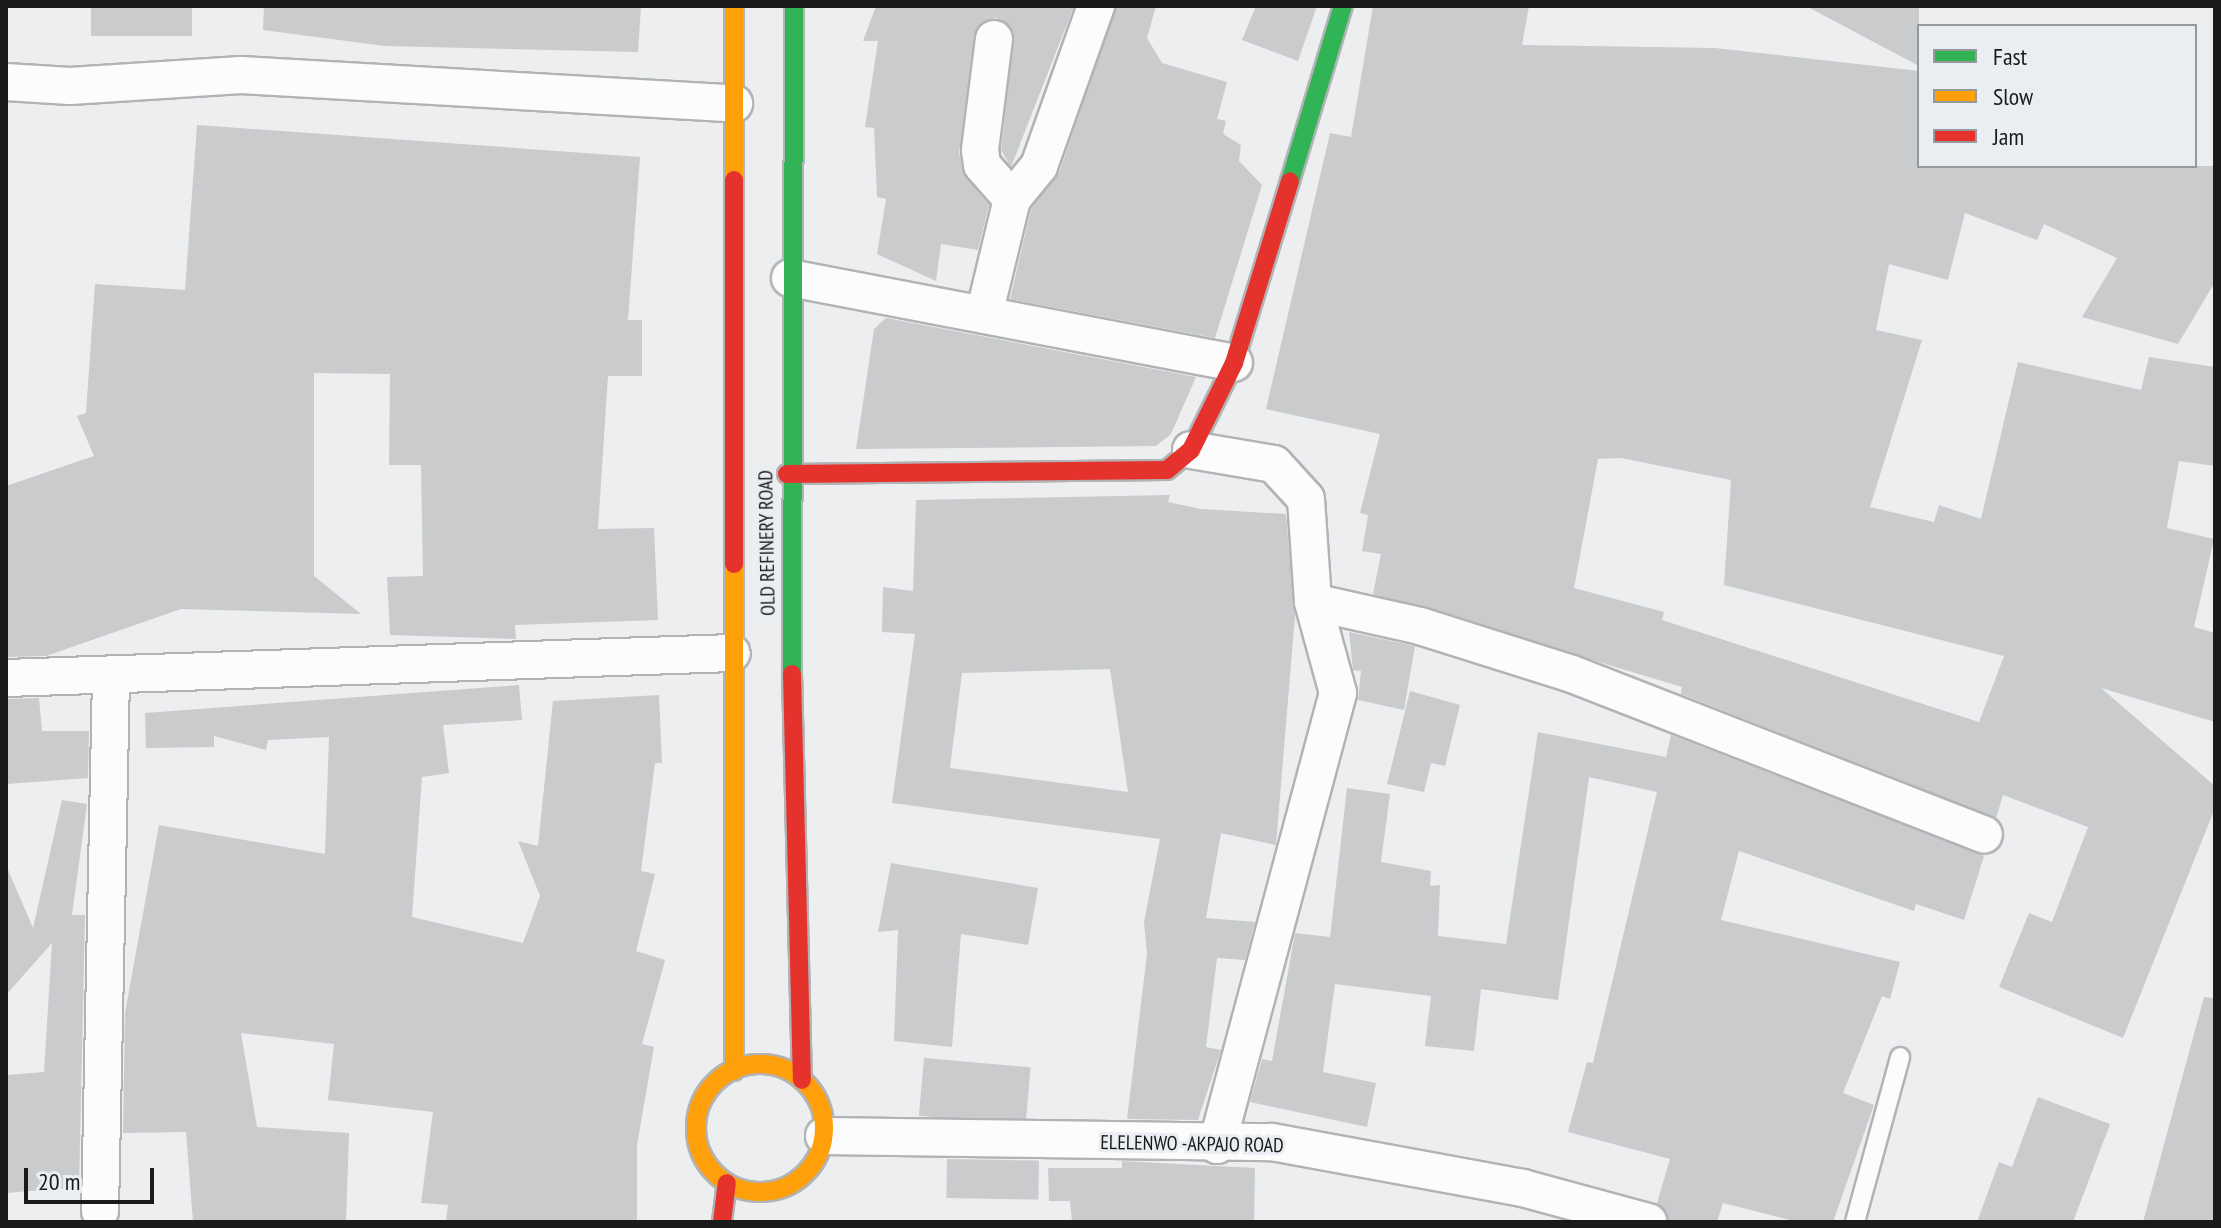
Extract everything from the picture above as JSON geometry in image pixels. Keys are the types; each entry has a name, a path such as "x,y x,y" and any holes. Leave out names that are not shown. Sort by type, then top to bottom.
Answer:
{"main road":[{"name":"OLD REFINERY ROAD","path":"734,6 734,1071"},
{"name":"OLD REFINERY ROAD","path":"794,6 787,474 802,1080"},
{"path":"787,474 1127,476 1167,470 1191,450 1234,363 1343,6"},
{"path":"763,1064 802,1080 815,1096 824,1136 818,1157 787,1186 767,1192 727,1183 699,1150 696,1129 708,1089 734,1071 763,1064"},
{"path":"722,1222 727,1183"},
{"path":"784,1210 787,1186"}],"street":[{"path":"984,315 1012,199 1039,166 1096,6"},
{"path":"994,39 980,150 982,165 1012,199"},
{"path":"6,82 70,86 241,75 734,103"},
{"path":"790,278 1234,363"},
{"path":"1191,450 1274,464 1306,499 1313,602 1338,693 1217,1145"},
{"path":"1313,602 1420,626 1572,674 1984,835"},
{"path":"6,678 732,653"},
{"path":"100,1211 111,676"},
{"name":"ELELENWO -AKPAJO ROAD","path":"824,1136 1217,1145 1272,1142 1394,1161 1648,1222"}],"lane":[{"path":"1855,1222 1900,1057"}],"building":[{"path":"91,6 192,6 192,36 91,36"},
{"path":"264,6 641,6 638,52 385,46 263,30"},
{"path":"876,6 1074,6 1011,167 1001,150 1014,32 996,18 977,27 959,153 966,178 989,205 978,250 941,244 936,281 877,254 886,199 877,197 874,128 865,127 878,41 863,41"},
{"path":"1116,6 1156,6 1147,38 1162,63 1227,82 1217,119 1226,121 1223,134 1241,145 1239,161 1262,185 1215,338 1010,299 1031,209 1059,173"},
{"path":"1256,6 1317,6 1298,61 1242,40"},
{"path":"1373,6 1529,6 1522,45 1715,48 1917,71 1917,168 2215,166 2215,282 2178,344 2082,317 2117,258 2044,224 2037,240 1965,213 1948,280 1889,264 1876,330 1922,340 1870,507 1934,522 1939,505 1981,519 2018,362 2141,390 2149,357 2215,367 2215,466 2179,461 2167,528 2214,539 2194,627 2215,633 2215,722 2101,688 2215,786 2215,808 2123,1038 1999,987 2029,913 2052,922 2088,827 2003,795 1996,818 1681,694 1682,687 1373,594 1381,554 1362,551 1368,515 1360,513 1380,434 1266,409 1330,133 1351,137","holes":["1621,458 1731,480 1724,585 2004,656 1979,722 1662,620 1664,612 1574,588 1598,459"]},
{"path":"1806,6 1919,6 1917,65"},
{"path":"197,125 640,157 628,320 642,320 642,376 608,376 598,529 654,528 658,620 515,625 516,639 390,635 387,577 423,576 421,465 389,465 390,374 314,373 314,576 361,614 181,609 46,656 6,657 6,486 94,456 77,416 86,413 95,284 185,290"},
{"path":"886,318 1196,377 1171,434 1156,446 856,449 874,329"},
{"path":"1170,495 1168,502 1201,509 1286,514 1295,616 1276,845 1221,833 1206,918 1255,922 1245,960 1217,958 1206,1047 1221,1050 1198,1120 1127,1119 1147,954 1144,922 1160,839 892,803 915,634 882,632 883,587 913,591 916,500","holes":["1110,669 1128,792 950,768 962,673"]},
{"path":"1349,632 1415,646 1404,710 1358,700 1361,671 1353,670"},
{"path":"519,685 522,720 443,725 449,773 422,777 412,917 523,943 540,896 518,841 538,846 553,701 659,695 662,763 655,763 641,871 655,874 636,951 665,960 642,1044 654,1047 637,1145 637,1222 446,1222 448,1205 421,1203 433,1112 328,1100 334,1044 241,1033 257,1127 349,1133 346,1222 193,1222 186,1132 123,1133 125,1013 159,825 325,854 329,737 268,740 266,750 214,736 214,747 146,748 145,713"},
{"path":"1410,691 1460,705 1445,766 1431,763 1424,792 1387,784"},
{"path":"39,698 42,731 89,731 88,778 6,784 6,699"},
{"path":"1538,732 1666,757 1671,735 1984,856 1964,920 1916,904 1914,911 1739,851 1721,920 1900,962 1890,999 1882,996 1843,1093 1874,1105 1833,1222 1798,1222 1723,1203 1717,1222 1668,1222 1657,1203 1670,1159 1568,1132 1587,1062 1593,1063 1657,792 1589,777 1558,1000 1481,989 1474,1051 1425,1046 1431,996 1335,984 1323,1072 1376,1083 1367,1127 1250,1102 1262,1059 1272,1061 1295,933 1330,937 1347,788 1390,794 1381,862 1431,871 1430,886 1440,885 1438,936 1506,944"},
{"path":"62,800 87,804 72,915 85,915 79,1187 6,1193 6,1075 44,1072 52,943 6,995 6,865 33,928"},
{"path":"891,863 1038,888 1028,945 961,934 952,1047 894,1041 898,930 878,932"},
{"path":"2204,997 2215,998 2215,1222 2143,1222"},
{"path":"924,1058 1031,1067 1026,1125 919,1116"},
{"path":"2038,1097 2110,1124 2073,1222 1977,1222 1999,1162 2012,1167"},
{"path":"947,1159 1039,1161 1038,1200 946,1198"},
{"path":"1122,1161 1255,1168 1254,1222 1072,1222 1070,1201 1049,1201 1048,1168 1122,1168"}],"traffic: fast":[{"path":"792,674 794,6"},
{"path":"1290,181 1343,6"}],"traffic: slow":[{"path":"734,6 734,180"},
{"path":"734,564 734,1071"},
{"path":"760,1064 784,1069 805,1083 819,1104 824,1128 819,1152 805,1173 784,1187 760,1192 736,1187 715,1173 701,1152 696,1128 701,1104 715,1083 736,1069 760,1064"}],"traffic: jam":[{"path":"734,180 734,564"},
{"path":"787,474 1167,470 1191,450 1234,363 1290,181"},
{"path":"792,674 802,1080"},
{"path":"722,1222 727,1183"}]}
